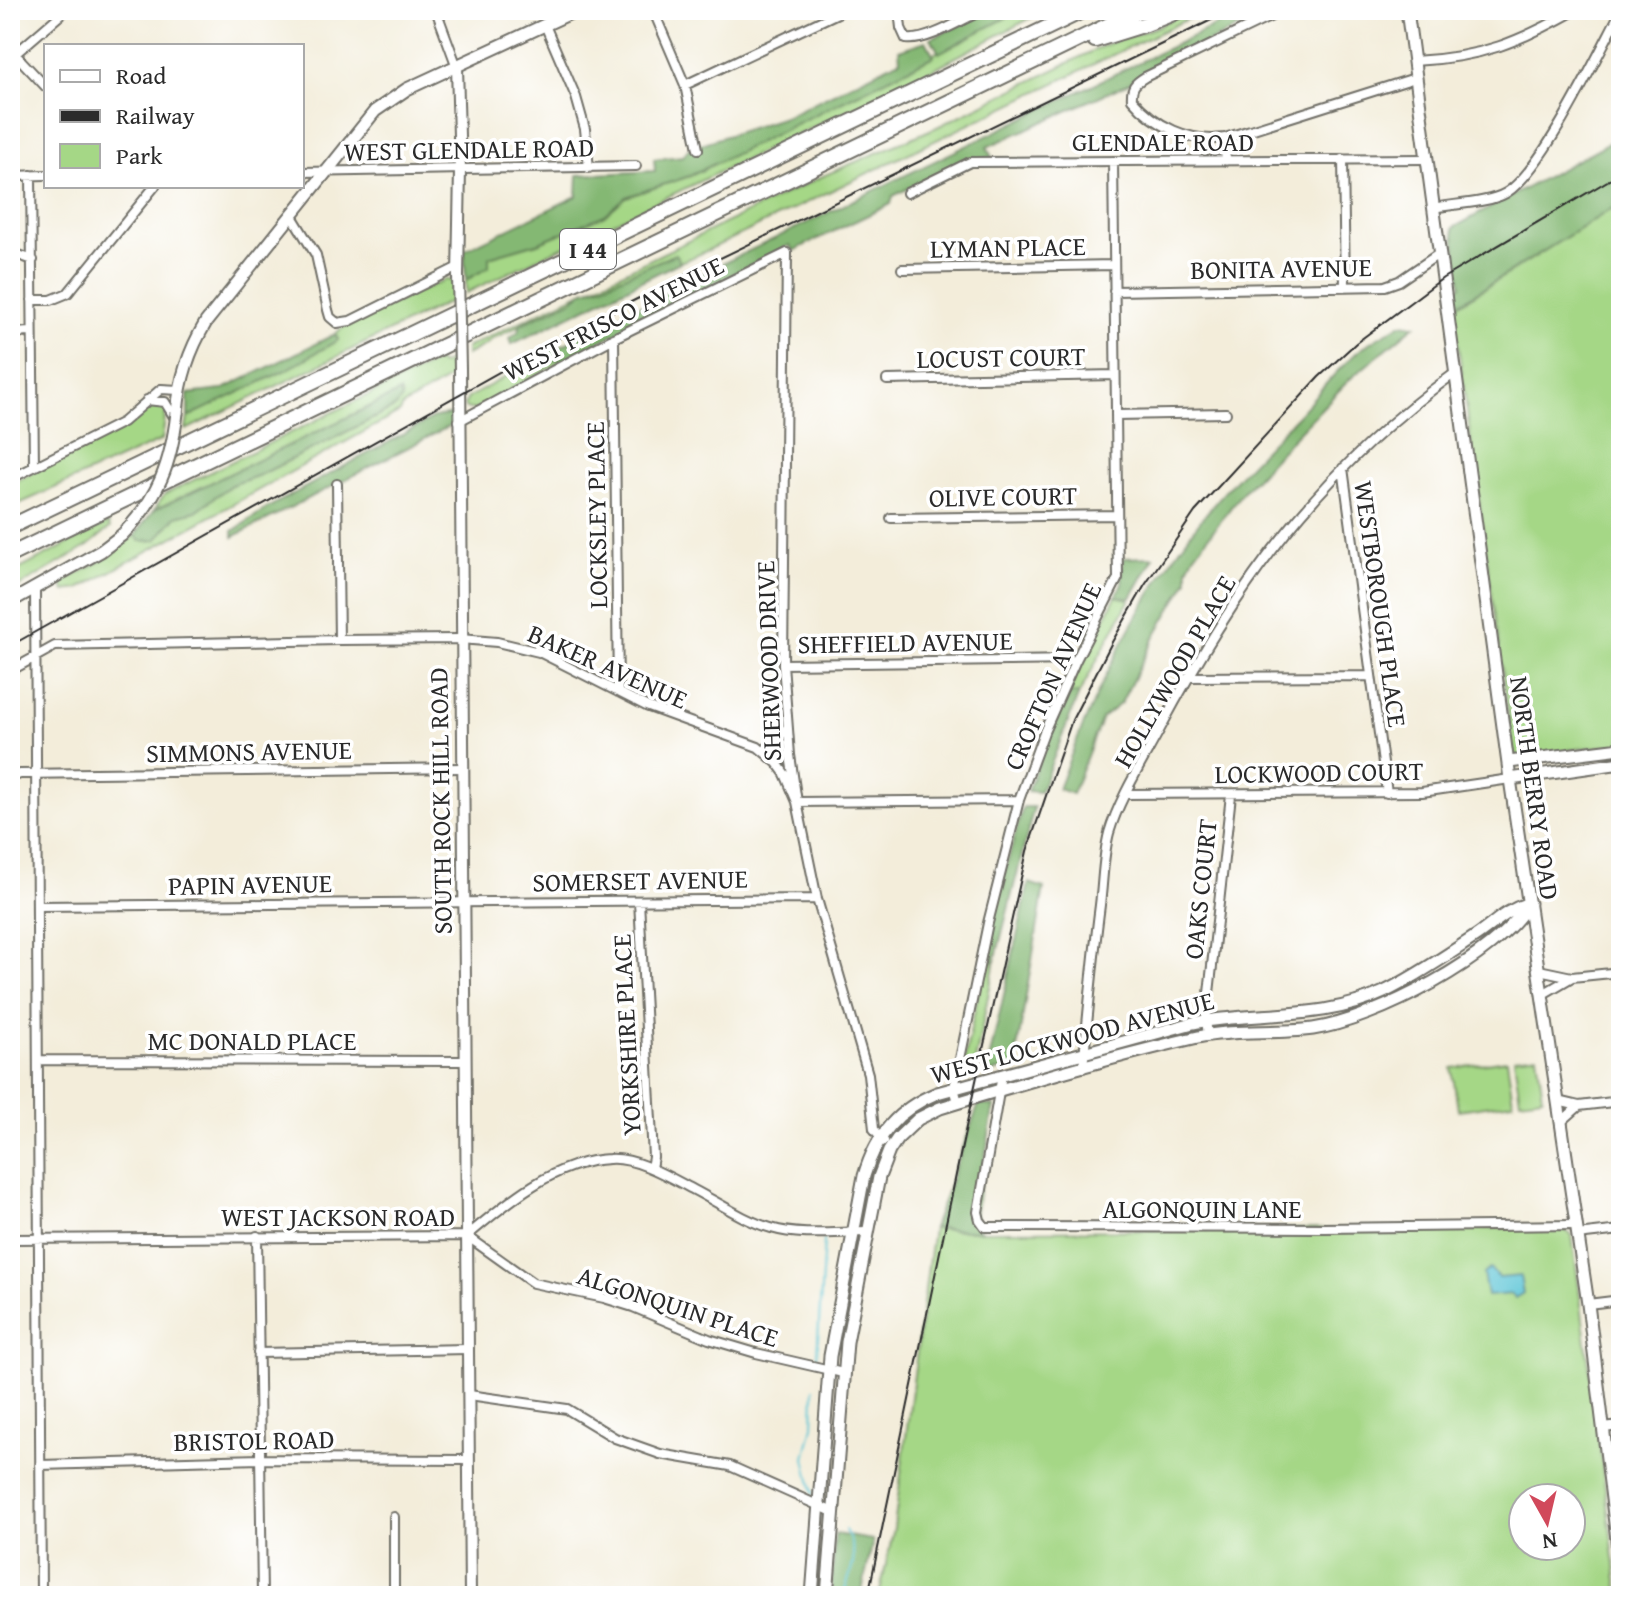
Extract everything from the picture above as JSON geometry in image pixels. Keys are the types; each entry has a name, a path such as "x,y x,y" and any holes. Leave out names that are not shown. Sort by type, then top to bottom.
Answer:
{"highway":[{"name":"I 44","path":"10,527 1084,10"},
{"name":"I 44","path":"10,555 1140,10"},
{"path":"1049,54 1181,10"}],"main road":[{"path":"10,602 101,551 139,517 166,471 179,390 189,352 206,322 325,172 386,102 577,10"},
{"name":"NORTH BERRY ROAD","path":"1407,10 1510,779 1588,1304 1618,1525 1621,1572"},
{"path":"1509,762 1621,748"},
{"path":"1510,779 1621,763"},
{"name":"WEST LOCKWOOD AVENUE","path":"827,1596 847,1342 879,1177 892,1146 918,1119 958,1102 1208,1035 1314,1029 1359,1018 1390,1006 1456,967 1507,930 1520,918 1529,903"},
{"name":"WEST LOCKWOOD AVENUE","path":"812,1596 828,1371 853,1232 864,1176 879,1138 907,1108 954,1088 1206,1020 1320,1012 1351,1005 1383,992 1475,937 1508,910 1529,903"},
{"path":"1507,930 1524,932 1535,944"},
{"path":"1448,953 1456,967"},
{"path":"1383,992 1390,1006"}],"street":[{"path":"44,85 13,53 66,10"},
{"name":"SOUTH ROCK HILL ROAD","path":"436,10 457,67 460,170 460,639 470,1596"},
{"path":"653,10 685,85 698,149"},
{"path":"685,85 844,10"},
{"path":"899,10 906,39 919,40 983,10"},
{"path":"1284,10 1135,83 1131,90 1132,99 1166,129 1211,140 1415,78"},
{"path":"1414,61 1461,58 1480,53 1530,36 1576,10"},
{"path":"1433,208 1502,196 1517,186 1570,106 1621,11"},
{"path":"545,25 576,97 585,129 589,168"},
{"path":"1225,138 1226,161"},
{"path":"1343,159 1345,287"},
{"name":"GLENDALE ROAD","path":"907,193 970,162 1427,159"},
{"name":"CROFTON AVENUE","path":"958,1102 954,1088 988,923 1019,800 1044,732 1076,660 1118,578 1113,161"},
{"name":"WEST GLENDALE ROAD","path":"304,172 636,166"},
{"path":"31,175 34,467"},
{"path":"10,176 44,175"},
{"path":"32,300 51,300 68,293 153,188"},
{"path":"292,216 316,255 328,310 337,323 350,321 458,271"},
{"path":"10,252 33,260"},
{"name":"WEST FRISCO AVENUE","path":"459,421 614,338 787,253"},
{"name":"SHERWOOD DRIVE","path":"787,253 783,664 787,728 797,802 817,899 867,1073 873,1120 879,1138"},
{"name":"BONITA AVENUE","path":"1114,291 1345,287 1393,283 1440,253"},
{"name":"LYMAN PLACE","path":"902,269 1114,265"},
{"path":"10,333 32,332"},
{"name":"LOCKSLEY PLACE","path":"614,338 618,692"},
{"name":"HOLLYWOOD PLACE","path":"1083,1068 1106,847 1113,820 1188,677 1228,611 1277,541 1343,468 1418,400 1455,373"},
{"name":"LOCUST COURT","path":"887,380 1115,375"},
{"path":"10,479 123,422 161,389 179,390"},
{"path":"147,400 165,402 177,416"},
{"path":"1116,415 1226,413"},
{"name":"WESTBOROUGH PLACE","path":"1343,468 1387,793"},
{"path":"337,484 339,640"},
{"name":"OLIVE COURT","path":"891,518 1117,515"},
{"path":"35,588 41,1596"},
{"name":"BAKER AVENUE","path":"10,671 55,646 339,640 460,639 497,642 539,652 671,717 764,751"},
{"name":"SHEFFIELD AVENUE","path":"783,664 1076,660"},
{"path":"1188,677 1371,676"},
{"path":"787,728 764,751 785,774 797,802 1019,800"},
{"name":"SIMMONS AVENUE","path":"10,778 20,774 462,768"},
{"name":"LOCKWOOD COURT","path":"1127,794 1387,793 1433,791 1510,779"},
{"name":"OAKS COURT","path":"1208,1035 1206,1020 1231,795"},
{"name":"SOMERSET AVENUE","path":"463,902 817,899"},
{"name":"YORKSHIRE PLACE","path":"639,901 653,1157 651,1168"},
{"name":"PAPIN AVENUE","path":"37,906 463,902"},
{"path":"1539,970 1572,977 1621,972"},
{"path":"1543,994 1572,977"},
{"name":"MC DONALD PLACE","path":"38,1060 465,1061"},
{"name":"ALGONQUIN LANE","path":"1002,1075 978,1212 982,1225 989,1228 1576,1230"},
{"path":"1558,1101 1579,1106 1621,1101"},
{"path":"1561,1122 1579,1106"},
{"path":"879,1138 892,1146"},
{"name":"WEST JACKSON ROAD","path":"10,1239 467,1236 498,1210 545,1179 579,1164 611,1158 651,1168 771,1228 802,1232 868,1232"},
{"path":"1576,1230 1621,1230"},
{"path":"257,1236 262,1596"},
{"name":"ALGONQUIN PLACE","path":"467,1236 533,1283 618,1302 709,1339 843,1373"},
{"path":"1588,1304 1621,1300"},
{"path":"258,1353 468,1349"},
{"path":"469,1395 558,1406 576,1413 615,1438 660,1454 730,1466 833,1512"},
{"path":"1603,1428 1621,1426"},
{"name":"BRISTOL ROAD","path":"40,1465 260,1459 469,1460"},
{"path":"394,1517 394,1596"}],"green space":[{"path":"994,10 1021,10 939,53 931,38"},
{"path":"1021,10 1046,10 922,75 466,293 466,280 489,267 488,257 537,243 605,215 626,197 690,176"},
{"path":"1191,10 1206,10 700,254 680,262 675,255 588,289 823,176 937,127 1107,44 1154,28"},
{"path":"1247,10 1275,10 1129,83 987,147 992,157 960,163 893,196 891,204 793,251 790,245 569,357 547,362 540,357 693,278"},
{"path":"926,41 934,56 690,176 626,197 605,215 537,243 489,257 489,267 466,280 464,250 577,196 578,175 655,171 654,159 683,156 689,148 787,116 900,60 899,50"},
{"path":"1621,136 1621,203 1455,306 1454,295 1461,285 1453,228"},
{"path":"1621,203 1621,580 1616,581 1621,621 1621,744 1516,756 1513,752 1453,308"},
{"path":"675,254 680,262 512,344 510,338 519,331 521,324 573,300 585,290"},
{"path":"446,279 453,282 453,300 186,430 188,417 338,339 335,334 343,327"},
{"path":"583,292 573,300 466,355 466,348"},
{"path":"1400,324 1415,325 1350,379 1292,439 1241,494 1194,556 1188,568 1188,580 1121,703 1102,718 1072,794 1058,789 1086,718 1119,649 1178,551 1247,467 1340,368 1359,350"},
{"path":"335,334 338,340 288,369 188,417 188,394 222,390"},
{"path":"540,357 547,362 569,357 474,410 465,408 468,398"},
{"path":"438,361 440,365 450,361 453,376 403,406 400,412 79,589 65,591 61,583 108,557 135,535 141,541 156,540 176,516 196,511 231,485 260,475 396,407 399,393 154,510 165,494"},
{"path":"400,392 402,398 396,407 260,475 231,485 196,511 176,516 156,540 140,541 135,535 154,510"},
{"path":"154,403 160,403 166,411 162,440 10,508 10,484 120,428"},
{"path":"454,414 454,424 233,537 233,531 267,508 435,417"},
{"path":"108,523 110,528 88,546 10,592 10,574"},
{"path":"1154,557 1130,599 1116,596 1122,583 1123,558"},
{"path":"1116,596 1130,599 1079,694 1067,693"},
{"path":"1067,693 1079,694 1040,792 1027,791"},
{"path":"1023,807 1034,807 995,961 985,962 1000,888"},
{"path":"1029,883 1044,888 1014,1068 986,1074"},
{"path":"995,961 972,1077 964,1079 962,1071 985,962"},
{"path":"1537,1055 1543,1097 1520,1100 1514,1058"},
{"path":"1507,1060 1513,1102 1458,1110 1452,1068"},
{"path":"979,1104 994,1106 975,1215 980,1231 933,1228"},
{"path":"933,1228 980,1231 1561,1228 1572,1235 1619,1596 879,1596 894,1528"},
{"path":"835,1534 873,1540 861,1596 831,1596"}],"water":[{"path":"1490,1269 1499,1278 1520,1276 1523,1293 1515,1298 1512,1294 1487,1296 1483,1274"}],"waterway":[{"path":"817,1356 824,1240"},
{"path":"813,1494 805,1458 813,1426 814,1389"},
{"path":"843,1596 854,1556 845,1530"}],"railway":[{"path":"10,646 567,334 1232,10"},
{"path":"868,1596 1027,851 1072,720 1112,642 1145,585 1195,512 1319,377 1356,343 1443,278 1621,173"}]}
